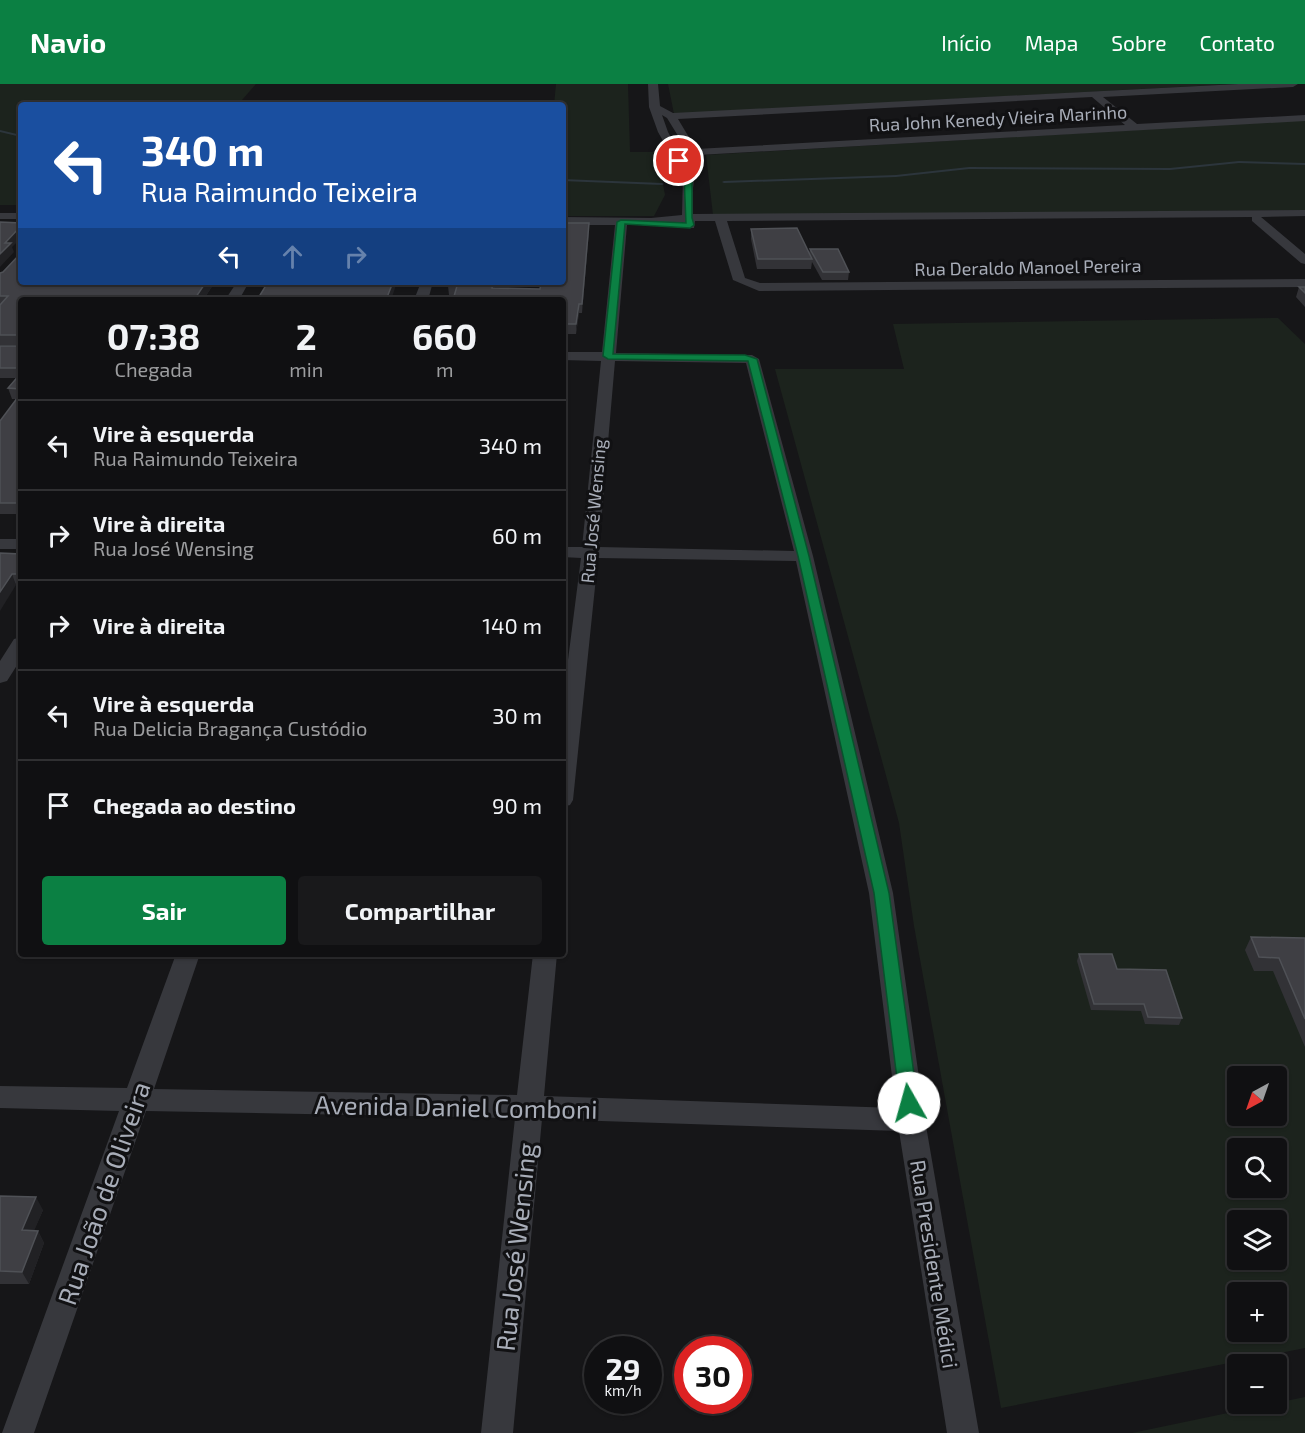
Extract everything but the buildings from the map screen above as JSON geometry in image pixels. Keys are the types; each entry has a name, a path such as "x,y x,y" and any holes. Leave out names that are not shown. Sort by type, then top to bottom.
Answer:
{"street":[{"path":"653,84 654,107 662,134 688,175"},
{"path":"671,116 1293,84"},
{"path":"1298,84 1305,88"},
{"path":"1094,94 1134,127"},
{"path":"654,107 671,116 693,152 688,175 689,222"},
{"name":"Rua John Kenedy Vieira Marinho","path":"693,152 1305,118"},
{"path":"566,221 689,222 1305,213"},
{"path":"0,216 18,216"},
{"path":"1256,219 1305,260"},
{"path":"721,221 1305,219"},
{"name":"Rua Deraldo Manoel Pereira","path":"721,221 739,280 751,286 768,288 1305,283"},
{"name":"Rua José Wensing","path":"566,765 590,553 621,222"},
{"path":"566,356 608,356"},
{"name":"Rua Presidente Médici","path":"608,356 752,359 804,556 881,893 911,1120 963,1433"},
{"path":"0,544 18,544"},
{"path":"566,552 804,556"},
{"path":"0,677 18,648"},
{"name":"Rua João de Oliveira","path":"18,1433 187,957"},
{"name":"Rua José Wensing","path":"497,1433 545,957"},
{"name":"Avenida Daniel Comboni","path":"0,1097 529,1107 911,1120"}],"shaded area":[{"path":"0,84 256,84 242,100 322,102 18,102 18,205 0,205"},
{"path":"556,84 628,84 630,152 657,152 665,195 654,216 566,216 566,102 554,102"},
{"path":"668,84 1234,84 674,114"},
{"path":"1305,120 1305,210 713,215 706,155"},
{"path":"1278,318 1305,344 1305,1348 1275,1354 1227,1354 1227,1363 1001,1408 914,926 899,823 775,369 904,369 893,324"},
{"path":"1305,1397 1305,1433 1132,1433 1227,1413 1287,1414 1287,1401"}],"waterway":[{"path":"0,131 18,135"},
{"path":"724,182 896,176 969,168 1170,169 1239,162 1305,164"},
{"path":"566,180 662,184"}],"route":[{"path":"679,161 688,175 690,225 621,222 608,356 745,357 752,359 804,556 881,893 909,1103"}]}
